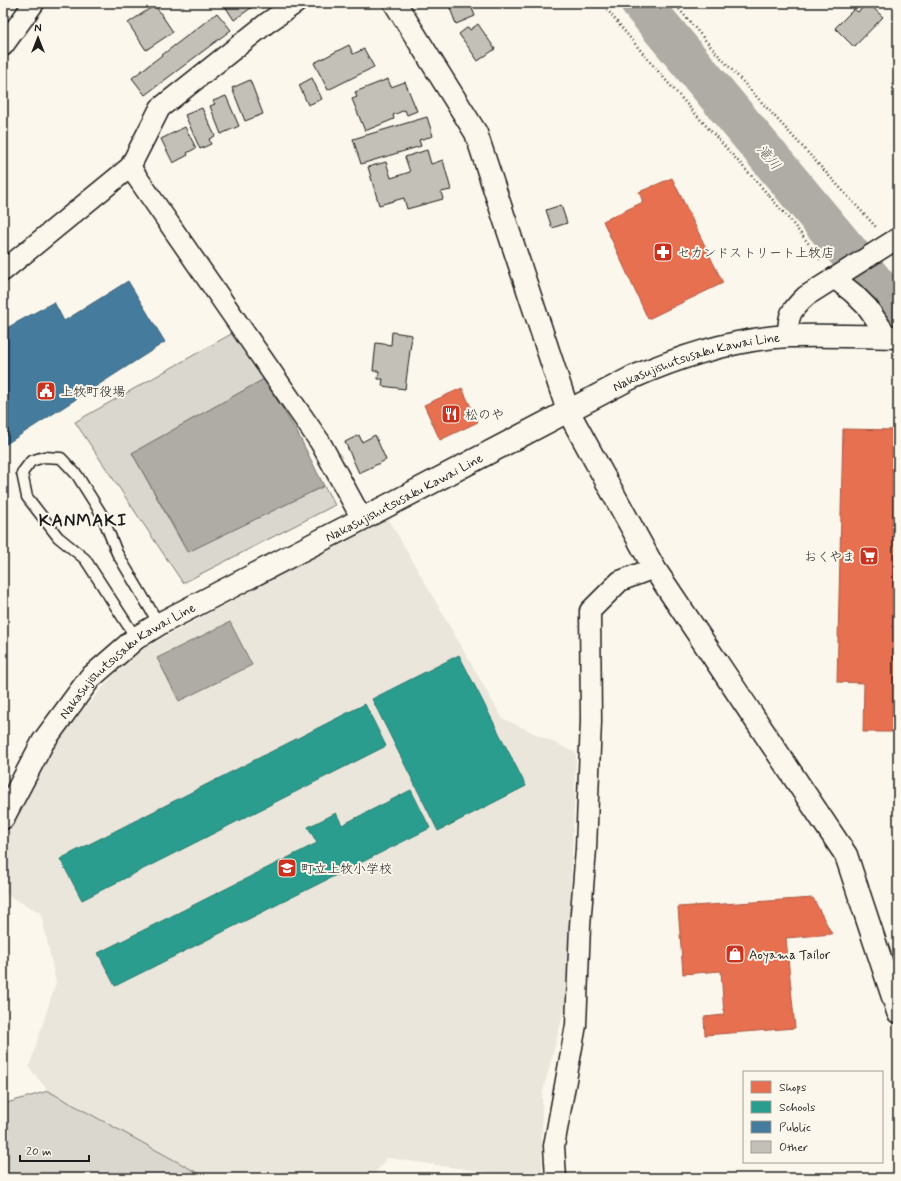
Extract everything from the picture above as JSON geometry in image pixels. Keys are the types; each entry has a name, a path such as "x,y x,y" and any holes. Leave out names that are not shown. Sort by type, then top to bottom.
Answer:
{"street":[{"path":"3,46 34,3"},
{"path":"3,271 130,167 160,108 267,23 296,3"},
{"path":"395,3 476,133 568,411 654,568 846,855 898,1012"},
{"path":"130,167 320,442 362,519"},
{"path":"788,336 788,320 794,306 806,296 894,240"},
{"path":"834,278 853,293 893,337"},
{"name":"Nakasujishutsusaku Kawai Line","path":"3,818 43,742 90,678 136,638 159,624 631,378 662,364 721,346 788,336 893,337"},
{"path":"556,1178 554,1146 576,1025 580,926 587,834 591,721 590,611 620,581 654,568"}],"lane":[{"path":"136,638 85,559 58,537 27,497 22,473 30,461 44,457 61,458 76,475 102,515 117,553 159,624"}],"path":[{"path":"602,3 668,83 779,206 804,236 834,278"},
{"path":"674,3 711,47 894,240"}],"shaded area":[{"path":"233,333 264,379 132,453 187,552 324,486 335,505 183,583 75,422"},
{"path":"264,379 297,432 324,486 188,552 132,453"},
{"name":"町立上牧小学校","path":"388,518 502,718 576,753 566,1004 542,1095 542,1178 528,1178 387,1158 371,1178 204,1178 53,1097 29,1067 56,982 41,913 3,893 3,843 58,739 126,661 153,643"},
{"path":"230,622 252,665 179,701 157,658"},
{"path":"3,680 6,711 3,727"},
{"path":"48,1091 207,1178 3,1178 3,1104"}],"building: Shops":[{"name":"セカンドストリート上牧店","path":"672,178 723,283 648,319 603,221 643,202 639,192"},
{"name":"松のや","path":"462,388 478,422 440,440 424,405"},
{"name":"おくやま","path":"843,429 898,430 898,769 895,769 895,732 863,732 864,683 837,682"},
{"name":"Aoyama Tailor","path":"813,898 832,934 786,938 795,1028 705,1035 704,1017 724,1015 721,971 683,974 678,907"}],"building: Schools":[{"path":"459,655 526,786 438,831 372,699"},
{"path":"365,704 386,746 82,900 60,859"},
{"path":"411,790 430,828 115,986 98,953 317,843 308,827 336,813 342,825"}],"building: Public":[{"name":"上牧町役場","path":"128,281 165,342 3,446 3,362 6,360 3,355 3,330 54,302 64,321"}],"building: Other":[{"path":"223,3 258,3 234,20"},
{"path":"448,3 470,3 475,16 456,24"},
{"path":"868,3 883,17 854,47 835,28 854,9 858,12"},
{"path":"155,5 173,32 146,50 128,23"},
{"path":"217,13 231,30 145,95 132,78"},
{"path":"478,24 495,49 478,61 459,34 468,27 470,30"},
{"path":"349,45 353,54 364,49 374,67 328,90 314,63"},
{"path":"312,78 322,99 308,105 299,85"},
{"path":"388,79 391,87 405,82 417,111 407,115 405,110 393,115 394,119 365,131 352,99 357,97 355,92"},
{"path":"250,80 263,114 245,121 232,88"},
{"path":"226,96 239,126 221,134 210,106 215,104 213,101"},
{"path":"202,108 215,136 209,139 211,144 200,149 185,115"},
{"path":"427,117 433,136 419,140 421,146 361,164 353,139"},
{"path":"185,127 196,148 187,153 188,155 173,163 161,139"},
{"path":"427,150 431,164 443,160 451,190 441,192 443,199 407,209 404,198 379,205 368,167 386,162 391,178 410,172 405,157"},
{"path":"561,205 567,223 552,228 546,210"},
{"path":"392,332 412,335 405,389 382,386 383,379 378,379 379,371 373,371 376,343 391,345"},
{"path":"359,435 362,442 375,435 386,460 359,473 345,442"}],"waterway":[{"name":"滝川","path":"641,3 898,312"}],"place":[{"name":"セカンドストリート上牧店","path":"663,252"},
{"name":"上牧町役場","path":"46,391"},
{"name":"松のや","path":"451,414"},
{"name":"おくやま","path":"869,556"},
{"name":"町立上牧小学校","path":"287,868"},
{"name":"Aoyama Tailor","path":"735,954"}],"district":[{"name":"KANMAKI","path":"83,520"}]}
